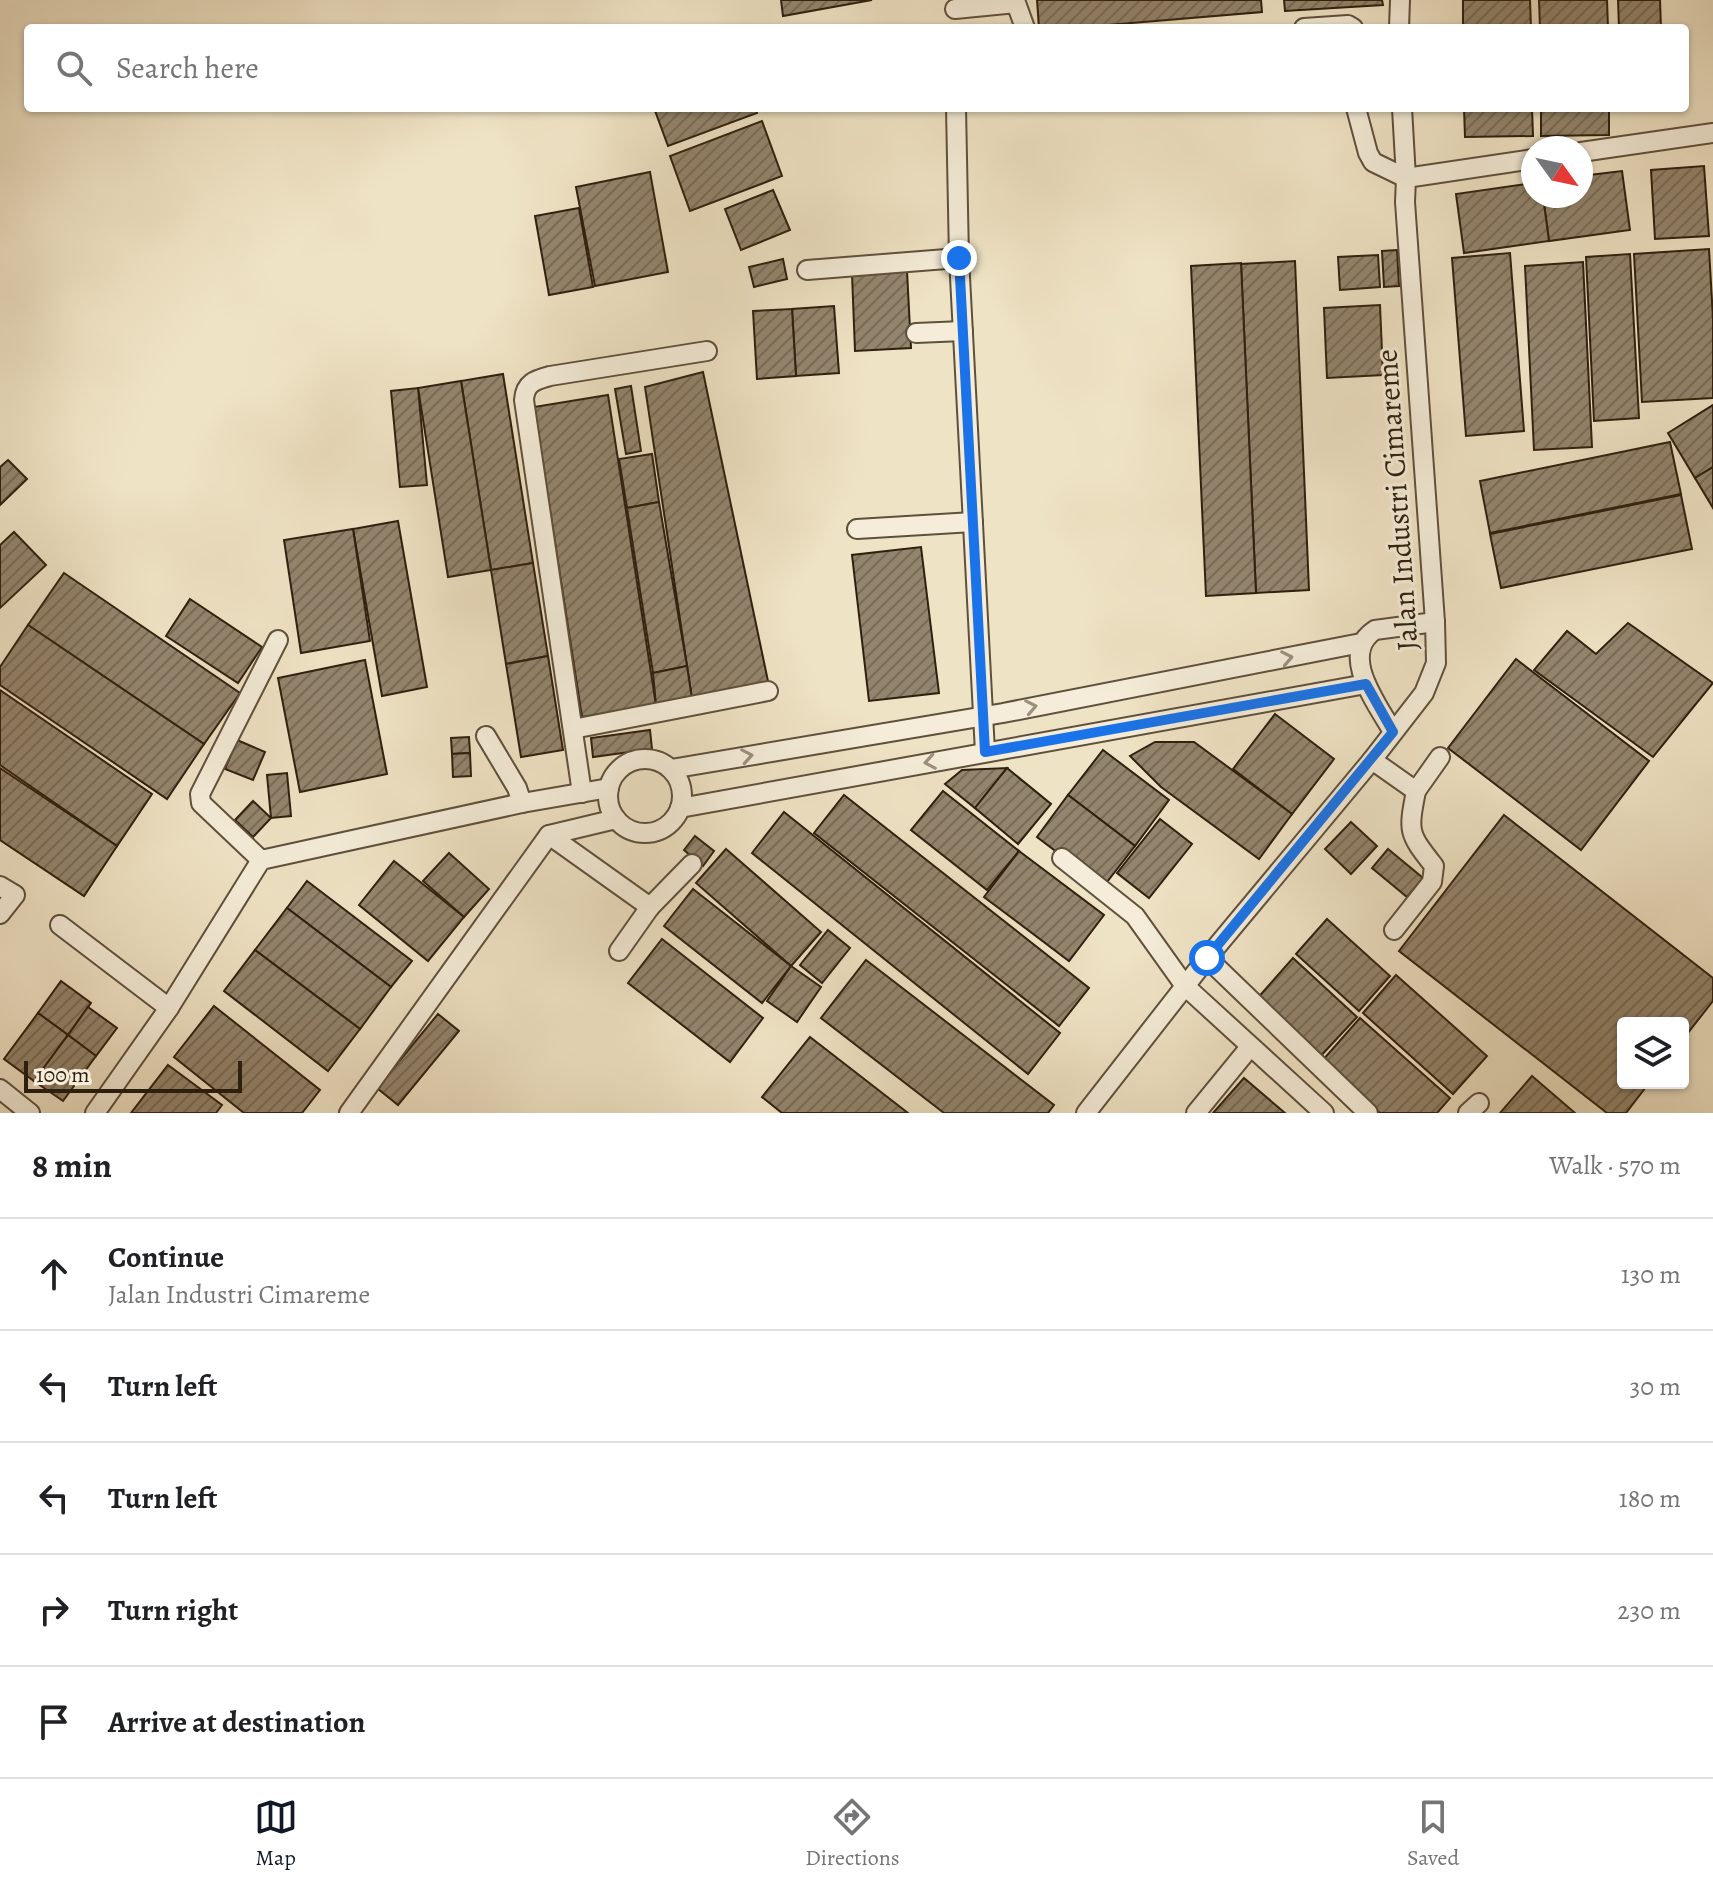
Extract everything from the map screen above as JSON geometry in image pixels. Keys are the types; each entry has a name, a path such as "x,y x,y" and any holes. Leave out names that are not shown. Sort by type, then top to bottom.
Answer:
{"lane":[{"path":"1399,24 1400,0"},
{"path":"955,12 1011,2 1018,6 1024,24"},
{"path":"956,112 959,258 985,752"},
{"path":"1357,112 1373,162 1406,178 1521,161"},
{"name":"Jalan Industri Cimareme","path":"1086,1113 1207,958 1372,760 1424,693 1433,676 1436,663 1435,622 1406,218 1402,112"},
{"path":"1593,150 1713,133"},
{"path":"807,270 959,258"},
{"path":"916,333 963,331"},
{"path":"582,793 524,391 532,381 550,376 707,351"},
{"path":"857,529 973,522"},
{"path":"1393,732 1366,684 1359,654 1361,643 1366,635 1375,630 1435,622"},
{"path":"261,860 201,803 200,794 278,640"},
{"path":"671,769 983,716 1361,643"},
{"path":"680,808 1366,684"},
{"path":"573,729 768,691"},
{"path":"486,736 517,788 522,803"},
{"path":"1394,930 1432,882 1434,866 1411,837 1410,821 1416,791 1440,757"},
{"path":"654,759 671,769 679,780 682,794 680,808 672,821 659,831 643,833 628,829 616,819 608,799 609,788 618,771 634,760 654,759"},
{"path":"1372,760 1416,791"},
{"path":"95,1113 169,1008 261,860 522,803 609,788"},
{"path":"349,1113 549,835 616,819"},
{"path":"549,835 650,907"},
{"path":"1062,858 1135,916 1185,986 1324,1113"},
{"path":"619,951 650,907 692,864"},
{"path":"0,886 15,895 0,914"},
{"path":"60,925 169,1008"},
{"path":"1207,958 1368,1113"},
{"path":"1196,1113 1250,1047"},
{"path":"0,1089 30,1113"}],"building":[{"path":"781,0 872,0 783,16"},
{"path":"1037,0 1261,0 1262,12 1120,24 1039,24"},
{"path":"1284,0 1382,0 1383,5 1285,11"},
{"path":"1463,0 1530,0 1531,24 1463,24"},
{"path":"1539,0 1607,0 1608,24 1540,24"},
{"path":"1618,0 1660,0 1661,24 1619,24"},
{"path":"655,112 757,113 668,146"},
{"path":"1464,112 1532,112 1533,136 1465,137"},
{"path":"1541,112 1609,112 1609,135 1541,136"},
{"path":"762,121 782,176 690,211 670,156"},
{"path":"1704,166 1709,236 1655,239 1651,170"},
{"path":"1622,171 1630,230 1549,241 1545,208 1593,208 1593,175"},
{"path":"650,172 668,272 595,286 576,187"},
{"path":"1521,185 1521,208 1545,208 1549,241 1464,253 1456,194"},
{"path":"773,190 790,230 741,250 725,209"},
{"path":"579,208 593,287 549,295 535,216"},
{"path":"1709,249 1713,398 1642,402 1634,254"},
{"path":"1397,250 1399,286 1384,287 1382,251"},
{"path":"1510,253 1524,431 1466,436 1452,258"},
{"path":"1630,254 1639,418 1594,421 1586,257"},
{"path":"1378,255 1380,287 1340,290 1338,257"},
{"path":"783,259 787,279 754,287 749,267"},
{"path":"1295,261 1309,590 1256,593 1241,264"},
{"path":"1583,262 1592,447 1534,450 1525,266"},
{"path":"1241,263 1256,593 1206,596 1191,266"},
{"path":"907,271 911,348 855,351 852,274"},
{"path":"1380,305 1383,375 1327,378 1324,308"},
{"path":"834,306 839,373 796,376 792,309"},
{"path":"792,309 796,376 757,379 753,311"},
{"path":"703,372 769,686 692,699 645,387"},
{"path":"503,374 533,563 491,570 461,381"},
{"path":"461,381 491,570 448,577 418,388"},
{"path":"631,386 641,451 626,454 615,389"},
{"path":"418,388 427,485 400,487 391,391"},
{"path":"608,395 656,705 582,717 534,407"},
{"path":"1713,405 1713,467 1695,478 1668,433"},
{"path":"1670,442 1681,494 1490,533 1480,481"},
{"path":"652,454 659,502 627,508 619,459"},
{"path":"8,460 27,479 0,505 0,467"},
{"path":"1713,467 1713,508 1695,478"},
{"path":"1681,495 1692,549 1501,588 1490,534"},
{"path":"659,502 687,666 653,673 627,508"},
{"path":"398,521 427,687 382,696 353,529"},
{"path":"353,529 370,641 301,653 284,540"},
{"path":"14,532 46,565 0,608 0,545"},
{"path":"921,547 939,693 869,701 852,555"},
{"path":"533,563 548,656 506,664 491,570"},
{"path":"64,573 240,693 204,744 28,625"},
{"path":"190,599 262,647 238,683 166,636"},
{"path":"1628,623 1713,683 1653,757 1534,670 1567,631 1596,654"},
{"path":"28,625 204,744 167,799 0,685 0,667"},
{"path":"548,656 563,750 521,757 506,664"},
{"path":"1516,659 1649,761 1581,850 1448,748"},
{"path":"365,660 387,774 300,792 278,678"},
{"path":"687,666 692,699 656,705 653,673"},
{"path":"0,690 152,794 117,846 0,765"},
{"path":"1275,714 1334,759 1292,814 1233,769"},
{"path":"650,730 652,749 593,757 591,738"},
{"path":"469,737 470,753 452,754 451,738"},
{"path":"237,740 265,752 253,780 225,769"},
{"path":"1155,742 1194,742 1292,814 1259,859 1161,787 1130,756"},
{"path":"1103,750 1169,800 1135,846 1068,795"},
{"path":"470,753 471,776 453,777 452,754"},
{"path":"0,768 117,846 84,896 0,840"},
{"path":"1007,768 975,808 945,784 962,770"},
{"path":"1007,768 1051,804 1018,844 975,808"},
{"path":"287,773 291,816 271,818 267,775"},
{"path":"943,791 1019,851 987,890 911,830"},
{"path":"844,795 1089,988 1059,1026 814,833"},
{"path":"1068,795 1135,846 1103,887 1037,837"},
{"path":"253,801 271,818 253,837 235,820"},
{"path":"784,812 1060,1033 1028,1074 752,853"},
{"path":"1504,815 1713,978 1713,1001 1689,1031 1689,1017 1617,1017 1617,1089 1644,1089 1626,1113 1607,1113 1399,951"},
{"path":"1160,819 1192,844 1149,898 1117,873"},
{"path":"1351,822 1377,846 1351,874 1325,849"},
{"path":"695,836 714,851 703,866 684,850"},
{"path":"726,849 821,932 791,966 696,883"},
{"path":"1388,849 1423,878 1407,897 1372,868"},
{"path":"1019,851 1104,915 1069,961 984,897"},
{"path":"449,853 489,889 464,917 423,881"},
{"path":"394,861 464,917 428,961 359,905"},
{"path":"307,881 412,961 391,987 287,908"},
{"path":"693,889 791,966 762,1003 664,926"},
{"path":"287,908 391,987 360,1029 255,950"},
{"path":"1327,919 1390,976 1359,1011 1296,954"},
{"path":"828,930 850,948 822,983 800,965"},
{"path":"662,939 763,1018 730,1062 628,983"},
{"path":"255,950 360,1029 328,1071 224,991"},
{"path":"1293,958 1357,1017 1318,1059 1255,1001"},
{"path":"866,960 1054,1105 1048,1113 944,1113 821,1018"},
{"path":"791,966 821,987 797,1022 767,1001"},
{"path":"1396,975 1487,1056 1453,1094 1363,1013"},
{"path":"61,981 91,1003 68,1035 38,1013"},
{"path":"214,1006 320,1090 302,1113 244,1113 174,1057"},
{"path":"88,1007 117,1028 96,1056 68,1035"},
{"path":"38,1013 68,1035 34,1081 4,1059"},
{"path":"438,1014 459,1031 398,1105 377,1088"},
{"path":"1360,1018 1450,1098 1437,1113 1380,1113 1322,1061"},
{"path":"68,1035 96,1056 63,1101 34,1081"},
{"path":"810,1037 908,1113 782,1113 762,1097"},
{"path":"168,1065 222,1105 216,1113 131,1113"},
{"path":"1532,1076 1575,1113 1500,1113"},
{"path":"1244,1078 1285,1113 1213,1113"}],"route":[{"path":"959,258 985,752 1366,684 1393,732 1207,958"}]}
